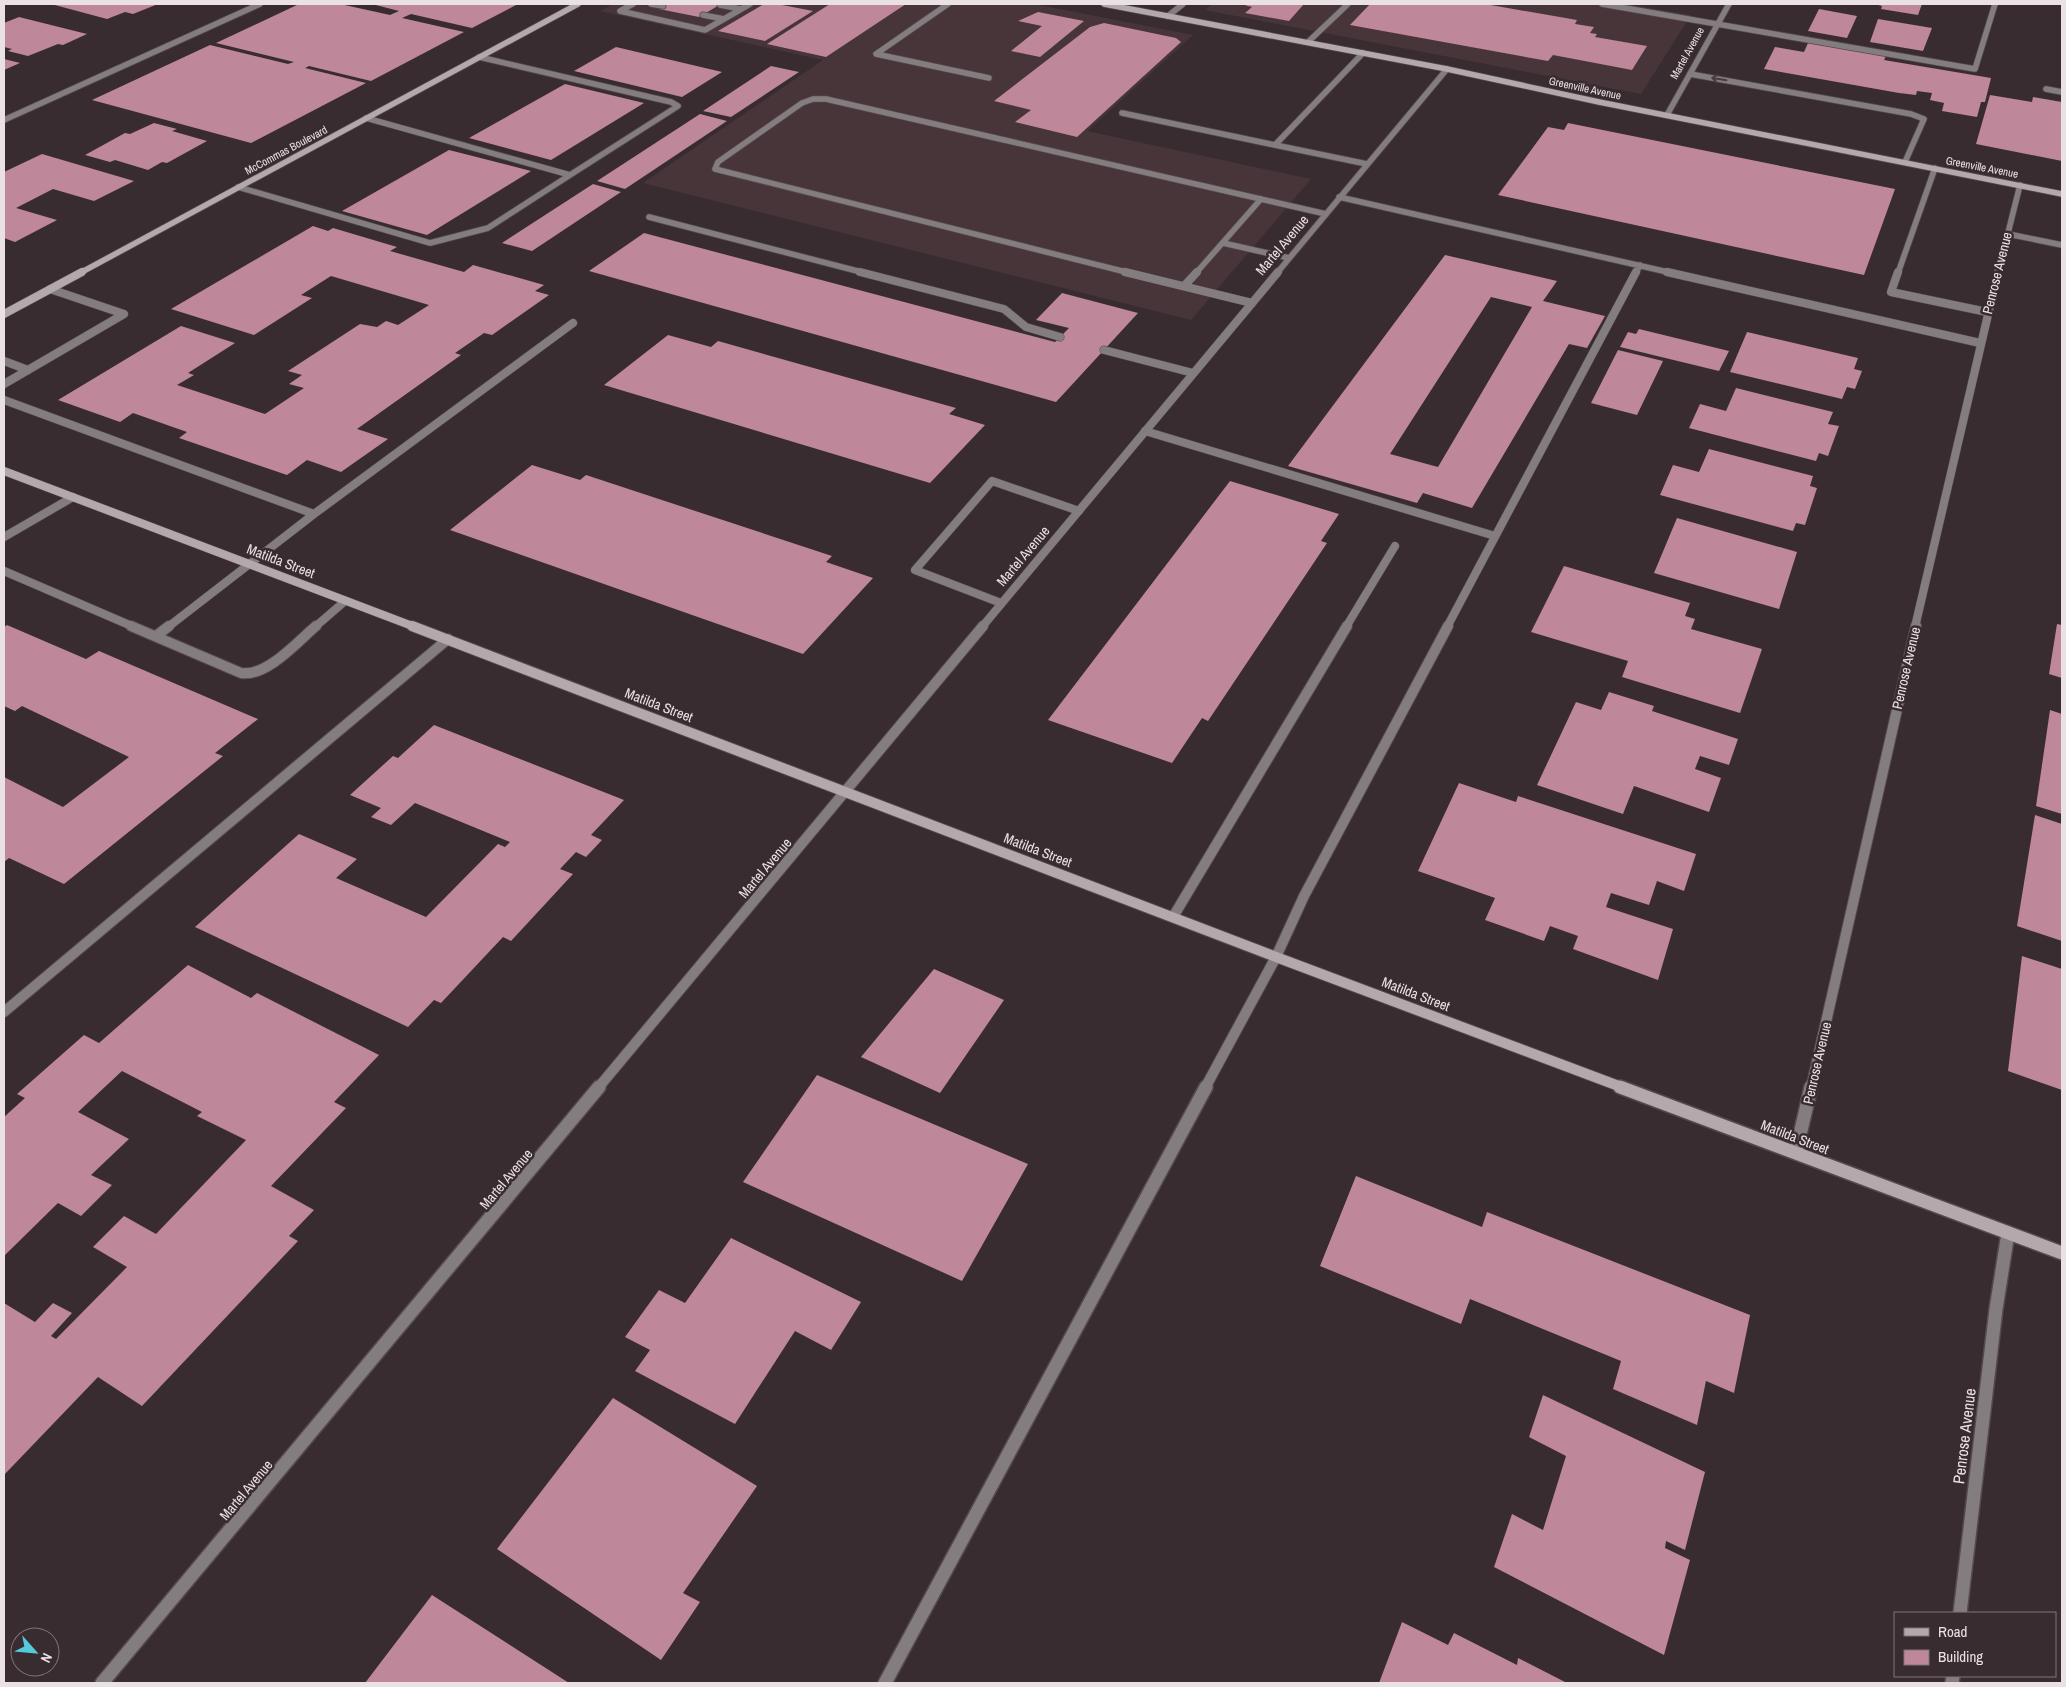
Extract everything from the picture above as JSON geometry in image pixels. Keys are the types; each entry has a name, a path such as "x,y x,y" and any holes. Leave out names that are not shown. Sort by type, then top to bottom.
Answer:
{"street":[{"path":"4,120 260,4"},
{"name":"McCommas Boulevard","path":"4,314 578,4"},
{"path":"633,4 620,11 705,30 750,4"},
{"path":"651,4 663,6"},
{"path":"948,4 876,54 989,78"},
{"name":"Greenville Avenue","path":"1104,4 1447,69 2062,194"},
{"path":"1168,16 1183,4"},
{"path":"1308,42 1348,4"},
{"path":"1602,4 1975,69 1995,4"},
{"name":"Martel Avenue","path":"1667,115 1730,4"},
{"path":"720,5 741,9"},
{"path":"703,14 724,19"},
{"path":"1275,145 1363,53"},
{"path":"238,187 430,243 488,228 678,106 670,102 479,56"},
{"name":"Martel Avenue","path":"102,1683 1447,69"},
{"path":"1690,74 1912,114 1924,119 1905,162"},
{"path":"2046,89 2062,92"},
{"path":"1252,303 1186,285 724,173 715,169 718,162 802,103 813,99 826,99 1326,214"},
{"path":"1122,113 1367,164"},
{"path":"366,118 570,175"},
{"path":"1935,168 1891,292 1988,312"},
{"name":"Penrose Avenue","path":"1796,1152 1980,342 2020,185"},
{"path":"1339,197 1980,342"},
{"path":"1186,285 1261,200"},
{"path":"649,217 1004,309 1026,327 1060,337"},
{"path":"2008,234 2062,246"},
{"path":"1223,243 1289,258"},
{"path":"885,1683 1276,957 1304,896 1640,265"},
{"path":"4,384 124,314 50,289"},
{"path":"156,636 314,514 573,323"},
{"path":"1104,350 1193,373"},
{"path":"4,362 28,370"},
{"path":"4,400 314,514"},
{"path":"1145,431 1495,536"},
{"name":"Matilda Street","path":"4,471 847,791 1276,957 2062,1253"},
{"path":"1002,603 915,570 992,482 1079,511"},
{"path":"4,536 73,497"},
{"path":"1173,917 1395,546"},
{"path":"4,571 250,675 260,672 272,664 345,601"},
{"path":"4,1012 448,639"},
{"name":"Penrose Avenue","path":"1960,1612 1996,1309 2008,1232"}],"shaded area":[{"path":"613,4 1034,4 1193,35 1087,131 1311,179 1191,320 643,183 823,60 600,11"},
{"path":"1212,4 1626,4 1691,15 1641,94 1205,10"}],"building":[{"path":"51,4 158,4 133,14 125,12 107,19"},
{"path":"299,4 340,4 390,15 399,11 372,4 518,4 472,28 411,14 402,18 464,32 371,81 309,66 305,68 366,83 251,143 92,100 210,45 288,64 294,62 216,43"},
{"path":"667,4 721,4 699,17 659,9"},
{"path":"764,4 777,4 813,11 765,41 718,31"},
{"path":"830,4 906,4 826,57 767,44"},
{"path":"1241,4 1304,4 1289,21 1245,13 1252,7"},
{"path":"1370,4 1485,4 1577,20 1575,24 1594,27 1590,33 1597,34 1595,37 1647,46 1632,70 1553,55 1548,61 1350,25"},
{"path":"1875,4 1922,4 1918,15 1881,9 1882,6"},
{"path":"1819,9 1857,16 1847,38 1808,31"},
{"path":"1038,12 1084,21 1040,57 1011,51 1042,26 1018,21"},
{"path":"19,17 87,34 63,45 58,44 28,56 8,51 12,49 4,47 4,23"},
{"path":"1878,19 1932,28 1923,51 1870,42"},
{"path":"1104,23 1176,38 1181,42 1077,137 1015,122 1031,110 994,101 1090,27"},
{"path":"1808,43 1886,56 1884,60 1991,78 1985,102 1981,102 1977,117 1942,111 1944,103 1930,100 1932,93 1917,91 1916,95 1899,93 1764,69 1775,47 1804,52"},
{"path":"616,47 722,72 682,97 574,71"},
{"path":"4,59 20,63 4,70"},
{"path":"771,66 799,72 731,117 703,111"},
{"path":"565,84 644,103 551,160 469,138"},
{"path":"1990,95 2032,102 2033,97 2062,102 2062,161 1976,144"},
{"path":"700,114 727,121 625,189 597,181"},
{"path":"154,123 177,129 172,131 207,141 167,163 162,162 148,170 115,160 110,162 85,155 125,133 130,134"},
{"path":"1568,123 1895,189 1864,275 1498,195 1548,127 1564,130"},
{"path":"449,150 531,171 427,235 342,211"},
{"path":"42,154 134,181 94,201 53,189 16,208 57,220 15,242 4,238 4,172"},
{"path":"593,184 621,192 532,251 502,243"},
{"path":"313,226 328,231 333,228 397,247 390,251 464,272 473,265 544,285 535,291 549,295 492,335 484,333 455,353 461,355 357,429 388,439 341,472 307,460 287,475 179,438 187,432 133,413 120,422 58,400 181,326 235,343 188,373 194,375 177,385 265,414 304,388 289,384 302,375 288,371 360,324 377,327 386,321 398,325 429,305 331,276 301,295 312,298 254,335 171,309"},
{"path":"644,233 1055,342 1069,328 1036,320 1062,293 1138,313 1056,402 589,271"},
{"path":"1445,255 1557,281 1543,301 1605,316 1587,348 1569,344 1472,508 1423,493 1417,503 1288,466","holes":["1491,297 1532,307 1438,467 1390,454"]},
{"path":"1639,329 1729,351 1719,371 1620,347 1628,332 1636,334"},
{"path":"1747,332 1858,358 1854,369 1862,371 1855,389 1847,387 1842,399 1730,372"},
{"path":"668,335 711,347 718,341 956,408 949,414 985,425 930,483 604,385"},
{"path":"1618,350 1663,361 1637,415 1591,403"},
{"path":"1736,388 1833,412 1828,424 1839,426 1828,456 1819,453 1816,461 1689,428 1700,404 1726,411"},
{"path":"1709,449 1813,476 1810,486 1817,488 1805,525 1796,523 1793,531 1660,495 1673,465 1699,472"},
{"path":"532,465 580,480 586,475 832,556 826,562 873,578 803,654 450,530"},
{"path":"1230,481 1339,514 1321,541 1327,543 1208,721 1202,718 1172,763 1048,720"},
{"path":"1677,518 1797,552 1779,609 1654,573"},
{"path":"1564,566 1690,603 1685,616 1695,619 1691,629 1762,649 1740,713 1622,677 1628,661 1531,632"},
{"path":"2057,624 2062,625 2062,678 2049,674"},
{"path":"7,625 86,659 99,651 258,719 215,753 223,756 64,884 9,858 4,862 4,777 63,807 129,757 22,706 15,711 4,706 4,627"},
{"path":"1609,692 1654,706 1652,711 1738,739 1729,765 1700,756 1695,769 1721,778 1709,812 1634,786 1623,814 1537,785 1576,702 1601,710"},
{"path":"2050,710 2062,714 2062,814 2036,806"},
{"path":"434,725 624,800 591,835 602,840 586,857 576,852 560,869 573,874 511,941 503,937 441,1003 434,1000 408,1027 195,927 299,834 357,859 336,878 426,917 498,844 505,847 510,842 415,803 391,825 371,817 381,808 350,795 393,756 398,758"},
{"path":"1459,783 1516,802 1518,796 1696,854 1684,891 1657,881 1649,905 1611,893 1606,907 1673,929 1658,980 1573,949 1578,936 1550,926 1544,941 1485,920 1495,898 1418,871"},
{"path":"2035,815 2062,824 2062,941 2017,926"},
{"path":"2022,956 2062,969 2062,1090 2008,1071"},
{"path":"188,965 251,998 257,993 379,1055 334,1102 346,1108 271,1186 314,1210 289,1236 298,1241 142,1406 98,1377 4,1475 4,1303 35,1322 53,1303 72,1313 51,1336 56,1339 127,1267 93,1247 124,1216 156,1234 246,1140 197,1116 202,1112 122,1071 78,1112 129,1139 91,1175 112,1185 81,1216 58,1203 4,1256 4,1117 25,1098 17,1094 84,1035 99,1043"},
{"path":"934,969 1004,1000 940,1093 861,1057"},
{"path":"817,1075 1028,1164 962,1281 743,1182"},
{"path":"1356,1176 1482,1227 1487,1212 1750,1315 1734,1393 1706,1381 1697,1425 1613,1389 1621,1361 1470,1299 1461,1324 1320,1266"},
{"path":"731,1238 861,1302 831,1350 795,1331 735,1424 635,1371 650,1350 625,1337 659,1290 685,1303"},
{"path":"1543,1395 1705,1472 1685,1550 1666,1541 1665,1548 1690,1560 1664,1655 1494,1567 1512,1514 1543,1530 1566,1456 1529,1437"},
{"path":"613,1398 757,1486 683,1593 700,1602 661,1660 497,1549"},
{"path":"432,1595 569,1683 365,1683"},
{"path":"1402,1622 1448,1645 1454,1633 1517,1665 1518,1658 1567,1683 1379,1683"}]}
